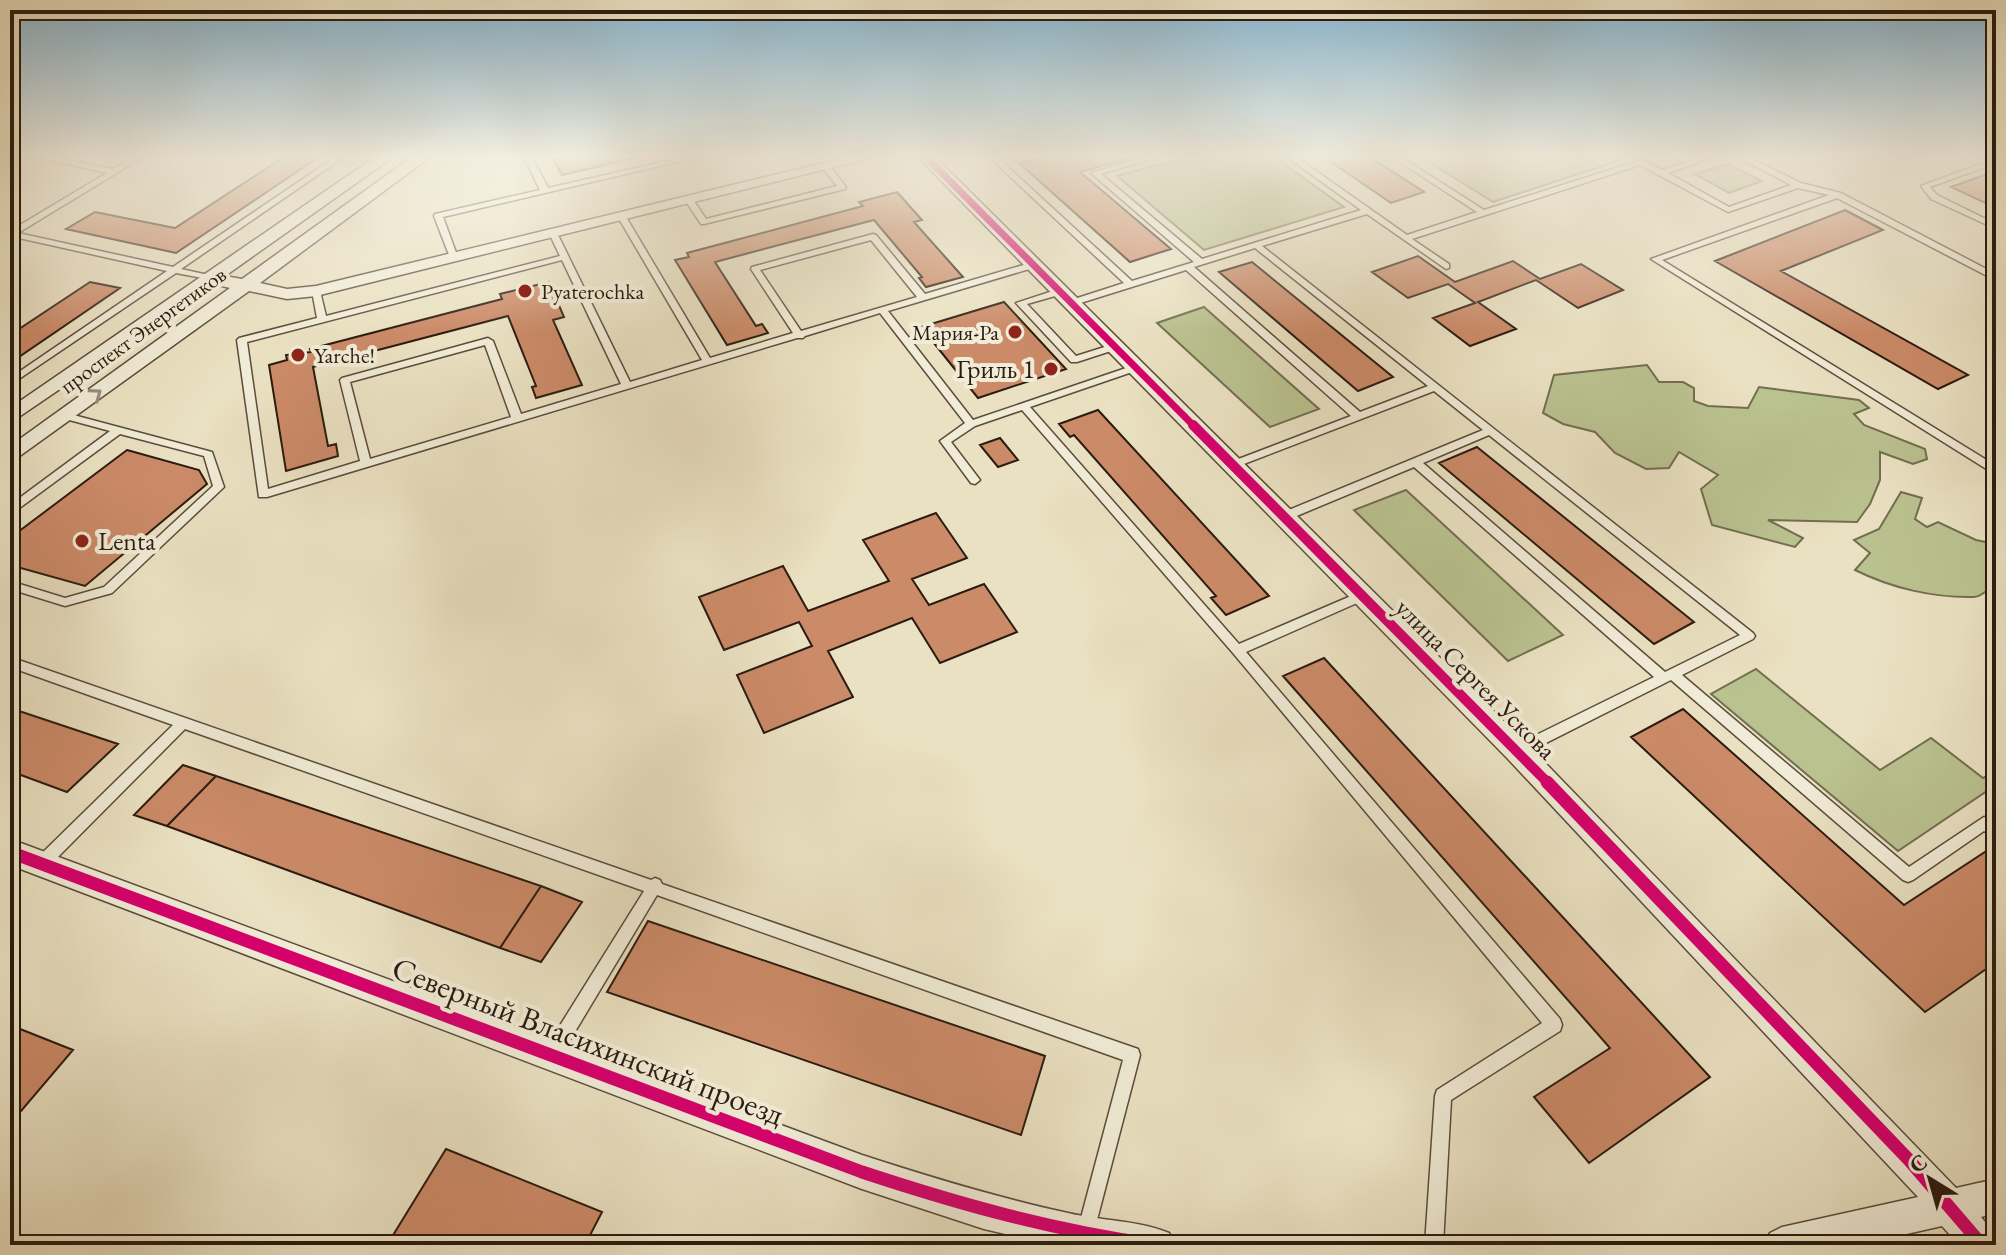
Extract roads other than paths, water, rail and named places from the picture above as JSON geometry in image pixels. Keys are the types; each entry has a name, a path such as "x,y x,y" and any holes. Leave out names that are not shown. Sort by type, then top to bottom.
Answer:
{"street":[{"name":"проспект Энергетиков","path":"10,417 300,216"},
{"name":"проспект Энергетиков","path":"10,456 341,216"},
{"path":"210,278 287,294 316,291 628,216"},
{"name":"улица Сергея Ускова","path":"984,216 1517,751 1950,1206 1982,1245"},
{"name":"Северный Власихинский проезд","path":"10,852 862,1172 984,1212 1086,1235 1157,1245"},
{"path":"1782,1245 1996,1196"}],"lane":[{"path":"10,234 41,216"},
{"path":"10,382 255,216"},
{"path":"440,216 454,258"},
{"path":"700,216 704,222 729,216"},
{"path":"1056,216 1131,285"},
{"path":"1145,216 1201,263"},
{"path":"1114,347 1074,360 1021,303 1131,285 1353,216"},
{"path":"1374,216 1446,266"},
{"path":"1406,238 1475,216"},
{"path":"1779,216 1655,259 1990,461 1996,471"},
{"path":"1878,216 1996,277"},
{"path":"1972,216 1996,227"},
{"path":"622,217 708,363"},
{"path":"553,233 627,386"},
{"path":"10,234 210,278"},
{"path":"800,336 755,269 873,237 924,299"},
{"path":"1256,245 1749,636 1517,751"},
{"path":"565,257 242,340 263,494 1033,265"},
{"path":"1188,267 1359,417"},
{"path":"316,291 322,318"},
{"path":"883,311 971,424"},
{"path":"366,463 345,380 488,341 517,418"},
{"path":"975,480 945,441 971,424 1135,368"},
{"path":"1232,465 1435,387"},
{"path":"1024,406 1237,650 1554,1025 1443,1096 1434,1245"},
{"path":"10,585 65,602 108,590 219,487 208,454 66,416"},
{"path":"10,511 118,430"},
{"path":"1283,517 1490,431"},
{"path":"1415,462 1908,875 1984,823 1996,832"},
{"path":"1237,650 1362,596"},
{"path":"10,662 655,885 1132,1055 1086,1235"},
{"path":"41,864 183,723"},
{"path":"552,1054 655,885"}],"place":[{"name":"Pyaterochka","path":"525,291"},
{"name":"Мария-Ра","path":"1015,332"},
{"name":"Yarche!","path":"298,355"},
{"name":"Гриль 1","path":"1051,369"},
{"name":"Lenta","path":"82,541"}]}
